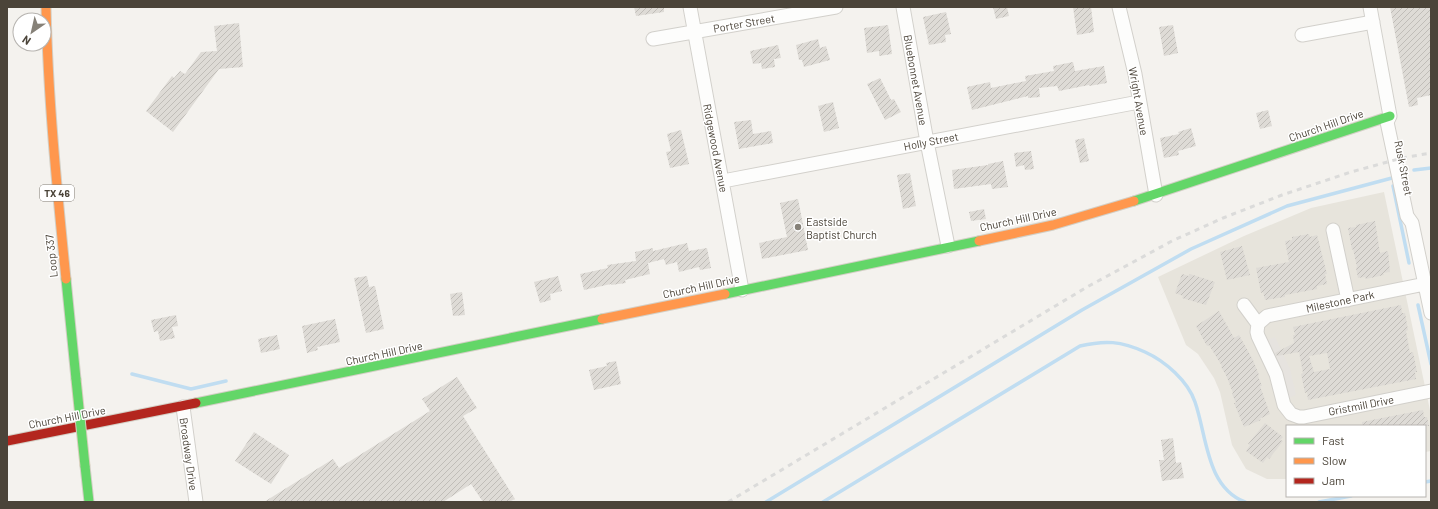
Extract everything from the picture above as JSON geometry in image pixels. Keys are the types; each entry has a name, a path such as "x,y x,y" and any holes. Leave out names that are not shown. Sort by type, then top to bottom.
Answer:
{"street":[{"name":"Loop 337","path":"46,7 47,58 52,135 88,502"},
{"name":"Ridgewood Avenue","path":"690,7 742,290"},
{"name":"Porter Street","path":"653,39 836,7"},
{"name":"Bluebonnet Avenue","path":"903,7 927,142 948,246"},
{"name":"Wright Avenue","path":"1119,7 1135,74 1156,195"},
{"name":"Rusk Street","path":"1370,7 1390,116 1395,120 1413,217 1412,223 1431,313"},
{"path":"1302,35 1373,22"},
{"name":"Holly Street","path":"723,181 1139,102"},
{"name":"Church Hill Drive","path":"7,441 183,407 1052,225 1156,195 1390,116"},
{"path":"1333,230 1348,300"},
{"name":"Milestone Park","path":"1258,324 1267,316 1425,284"},
{"path":"1244,305 1258,324"},
{"name":"Gristmill Drive","path":"1258,324 1258,336 1276,374 1284,405 1292,414 1299,417 1431,391"},
{"name":"Broadway Drive","path":"183,407 196,502"}],"shaded area":[{"path":"1384,192 1431,415 1431,451 1426,452 1426,425 1286,425 1286,479 1267,479 1246,469 1232,445 1220,392 1214,378 1198,354 1186,345 1158,277 1244,236 1311,208"},
{"path":"1275,337 1290,369 1296,395 1288,398 1267,340"}],"building":[{"path":"634,7 664,7 664,12 636,16"},
{"path":"993,7 1007,7 1009,16 996,19"},
{"path":"1073,7 1091,7 1094,32 1077,35"},
{"path":"1390,7 1431,7 1431,95 1417,98 1418,105 1409,107"},
{"path":"946,12 951,34 945,35 946,42 929,45 923,17"},
{"path":"239,23 243,67 219,69 173,132 146,111 172,76 174,78 180,71 185,74 201,52 217,51 214,26"},
{"path":"888,25 892,54 879,56 879,51 867,53 864,28"},
{"path":"1173,25 1178,53 1164,56 1159,27"},
{"path":"818,39 820,48 826,46 830,60 804,67 802,60 799,60 796,45"},
{"path":"778,45 781,58 774,59 775,67 762,69 761,63 753,64 750,51"},
{"path":"1073,62 1075,71 1104,66 1107,83 1059,91 1057,86 1039,88 1040,97 1028,98 1028,96 972,110 967,87 990,82 991,88 1026,81 1025,76 1054,71 1053,66"},
{"path":"880,78 891,100 894,99 901,112 885,120 867,84"},
{"path":"833,102 839,128 824,132 818,106"},
{"path":"1268,110 1272,126 1260,129 1256,113"},
{"path":"751,120 753,134 771,131 773,143 739,149 734,122"},
{"path":"1191,128 1196,146 1178,151 1179,155 1164,158 1160,138 1179,134 1178,132"},
{"path":"681,130 689,164 670,168 666,152 671,151 667,134"},
{"path":"1084,138 1089,161 1080,163 1075,140"},
{"path":"1031,151 1034,169 1025,170 1024,165 1016,167 1014,153"},
{"path":"1003,161 1008,187 992,189 991,184 954,189 952,170 988,165"},
{"path":"910,173 916,206 903,209 897,175"},
{"path":"798,199 808,250 762,259 759,243 787,237 780,203"},
{"path":"984,209 986,219 971,221 969,212"},
{"path":"1375,221 1380,253 1388,251 1390,272 1366,279 1365,277 1358,278 1348,228"},
{"path":"1309,234 1310,237 1317,235 1327,274 1325,274 1327,284 1317,286 1317,289 1285,295 1285,297 1265,300 1263,292 1261,293 1256,268 1289,262 1285,241 1292,240 1292,237"},
{"path":"687,243 689,251 707,248 711,268 700,270 699,267 679,272 677,262 666,265 664,259 648,263 650,274 625,280 626,283 611,284 584,290 580,274 608,268 607,265 636,261 635,252 653,248 653,251"},
{"path":"1242,246 1250,275 1227,280 1220,252"},
{"path":"1182,274 1189,276 1190,274 1215,282 1206,305 1182,298 1183,296 1175,293"},
{"path":"367,276 369,287 375,286 384,329 366,333 354,278"},
{"path":"558,276 562,291 550,294 551,300 540,303 534,282"},
{"path":"462,292 465,315 453,316 450,294"},
{"path":"1401,305 1402,313 1405,313 1408,330 1406,331 1410,353 1413,352 1417,372 1415,372 1416,379 1308,400 1301,374 1303,373 1299,352 1277,356 1275,353 1294,343 1293,335 1295,335 1293,327","holes":["1327,353 1330,369 1314,372 1309,356"]},
{"path":"1219,311 1234,338 1239,335 1253,360 1259,375 1258,376 1262,386 1260,386 1270,414 1259,419 1261,420 1244,427 1234,403 1236,403 1232,394 1233,393 1221,367 1222,366 1209,345 1207,346 1196,326"},
{"path":"176,315 178,326 172,327 175,338 160,341 158,331 154,332 151,320"},
{"path":"335,319 340,342 317,347 318,350 307,353 302,326"},
{"path":"277,335 280,349 261,353 258,339"},
{"path":"616,361 621,384 594,390 589,370 607,366 606,363"},
{"path":"457,377 477,408 463,416 515,499 509,502 483,502 471,484 443,502 264,502 333,459 339,468 430,411 422,399"},
{"path":"1423,410 1424,417 1427,417 1429,426 1362,425 1362,422"},
{"path":"1265,423 1283,437 1280,440 1283,441 1269,459 1267,457 1263,463 1246,451 1250,445 1248,444"},
{"path":"254,432 289,455 271,484 235,461"},
{"path":"1173,438 1176,463 1181,462 1184,478 1162,481 1159,460 1164,460 1161,440"}],"waterway":[{"path":"1414,170 1431,168"},
{"path":"766,502 1082,310 1191,249 1287,206 1392,178"},
{"path":"1393,186 1409,263"},
{"path":"1418,305 1431,364"},
{"path":"823,502 1080,346 1105,342 1136,348 1153,356 1175,372 1192,394 1215,473 1222,485 1232,495 1245,502"},
{"path":"132,374 191,389 226,381"},
{"path":"1426,482 1431,481"},
{"path":"1319,502 1346,497"}],"railway":[{"path":"728,502 1087,287 1172,241 1223,218 1282,195 1351,172 1402,158 1431,153"}],"traffic: fast":[{"path":"1134,201 1390,116"},
{"path":"725,294 979,241"},
{"path":"66,279 76,379"},
{"path":"196,403 602,319"},
{"path":"76,379 85,466"},
{"path":"85,466 89,502"}],"traffic: slow":[{"path":"46,7 51,109 66,279"},
{"path":"979,241 1053,225 1134,201"},
{"path":"602,319 725,294"}],"traffic: jam":[{"path":"7,441 196,403"}],"place":[{"name":"Eastside Baptist Church","path":"798,227"}]}
